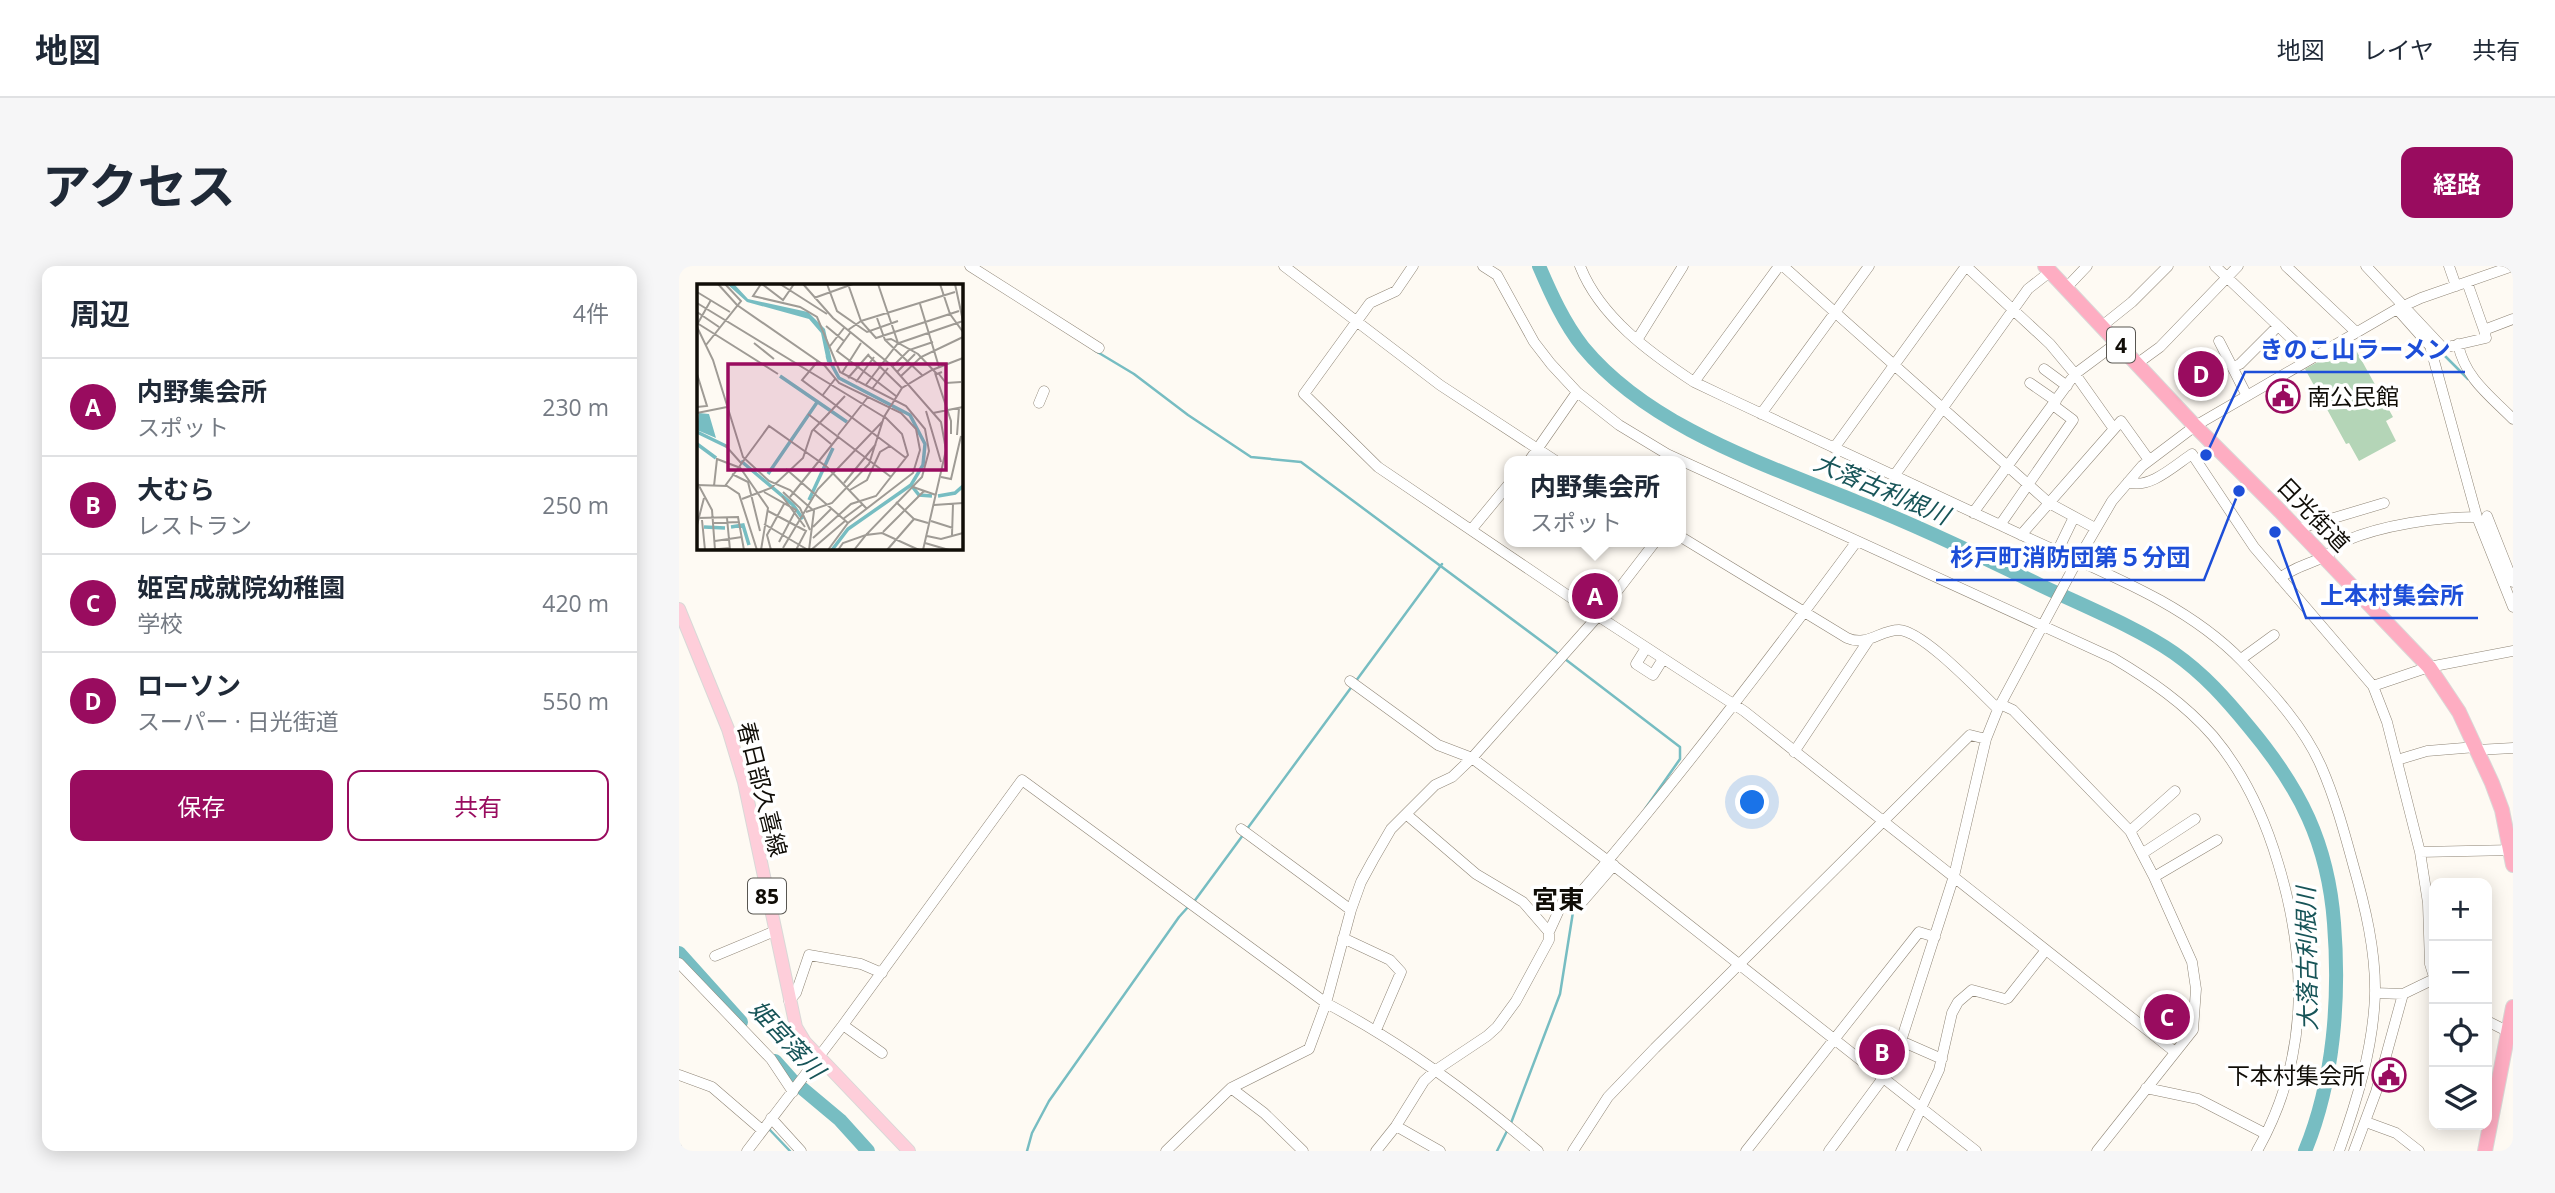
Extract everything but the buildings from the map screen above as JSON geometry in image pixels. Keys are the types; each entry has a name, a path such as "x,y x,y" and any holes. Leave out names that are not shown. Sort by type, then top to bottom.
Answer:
{"highway":[{"name":"日光街道","path":"2048,268 2195,425 2429,667 2459,712 2477,748 2498,801 2512,855"},
{"path":"2492,1108 2511,1033 2513,1007"},
{"path":"2485,1151 2488,1130"}],"main road":[{"name":"春日部久喜線","path":"681,618 728,729 744,782 796,1027 818,1058 909,1151"}],"street":[{"path":"970,266 1099,348"},
{"path":"1284,266 1440,385 1548,456"},
{"path":"1413,266 1396,290 1370,303 1304,394 1378,467 1732,704 2175,1052"},
{"path":"1483,266 1497,275 1534,342 1577,392 1662,456"},
{"path":"1580,266 1595,295 1637,340 1694,382 2077,561 2182,614 2206,629 2241,659 2281,704 2320,763 2337,809 2364,904 2371,947 2375,993 2359,1096 2339,1151"},
{"path":"1637,340 1683,266"},
{"path":"1694,382 1781,266 2049,503 2095,528"},
{"path":"1761,414 1869,266"},
{"path":"1834,448 1966,266 2050,344 2114,429"},
{"path":"2067,287 2087,266"},
{"path":"2102,326 2132,302 2168,266"},
{"path":"2215,266 2312,358"},
{"path":"2138,363 2160,347 2238,266"},
{"path":"2286,266 2356,332"},
{"path":"2366,266 2430,346 2513,607"},
{"path":"2449,266 2455,286"},
{"path":"1829,1151 1884,1078 1901,1041 1954,877 1986,739 1999,706 2112,501 2149,460 2195,425 2401,307 2513,266"},
{"path":"1894,476 2028,289 2048,268"},
{"path":"2401,307 2443,348 2486,338 2467,282"},
{"path":"2484,330 2513,319"},
{"path":"2233,367 2240,364 2278,326"},
{"path":"2219,341 2247,396"},
{"path":"1973,513 2075,374 2118,342"},
{"path":"2458,344 2467,373 2513,419"},
{"path":"2044,369 2067,386"},
{"path":"2000,525 2073,420 2031,383"},
{"path":"1039,403 1044,391"},
{"path":"1533,456 1577,392"},
{"path":"2021,535 2121,421 2149,460"},
{"path":"2128,482 2137,486 2151,481 2192,454 2254,547 2373,685 2397,760 2420,852 2428,903 2429,941"},
{"path":"1686,467 1857,541 2113,658 2174,698 2214,737 2261,812 2287,892 2296,942 2300,989 2298,1026 2284,1089 2257,1151"},
{"path":"1471,530 1504,490"},
{"path":"2297,529 2384,503"},
{"path":"2280,578 2299,565 2324,557 2341,543 2360,536 2411,524 2482,516"},
{"path":"2482,516 2513,582"},
{"path":"2057,552 2074,517"},
{"path":"1686,540 1855,642 1868,641 1892,631 1910,632 1999,706 2013,710 2130,831 2143,853 2192,962 2196,989 2193,1030 2097,1151"},
{"path":"1376,1151 1396,1126 1424,1081 1497,1027 1516,1001 1549,940 1549,932 1565,897 1583,901 1857,541"},
{"path":"1172,1149 1231,1088 1309,1049 1326,1003 1361,882 1391,829 1435,785 1452,776 1472,758 1598,616 1651,547"},
{"path":"2241,659 2274,635"},
{"path":"1794,752 1868,641"},
{"path":"1646,648 1636,664 1653,675 1663,659"},
{"path":"2373,685 2429,667 2513,651"},
{"path":"1350,681 1438,746 1472,758 1611,863 1976,1151"},
{"path":"1573,1151 1608,1097 1739,964 1970,735 1986,739"},
{"path":"2397,760 2427,751 2513,748"},
{"path":"747,1151 882,973 1022,780 1326,1003 1376,1030 1436,1070 1538,1151"},
{"path":"2130,831 2175,791"},
{"path":"1406,814 1476,874 1523,902 1549,932"},
{"path":"2143,853 2195,819"},
{"path":"1241,829 1351,910"},
{"path":"2154,877 2217,840"},
{"path":"2420,852 2512,855"},
{"path":"715,956 775,931"},
{"path":"1746,1151 1919,932 1935,937"},
{"path":"1343,938 1374,951 1400,969 1401,975 1376,1030"},
{"path":"1901,1151 1942,1059 1952,1013 1958,1002 1972,990 2008,998 2046,950"},
{"path":"789,1001 796,993 809,955 861,964 882,973"},
{"path":"679,963 771,1059 794,1091"},
{"path":"2375,993 2403,994 2429,981"},
{"path":"2354,1151 2373,1101 2403,994"},
{"path":"2492,1024 2511,1033"},
{"path":"843,1025 881,1053"},
{"path":"1901,1041 1942,1059"},
{"path":"679,1075 712,1087 801,1151"},
{"path":"1231,1088 1264,1113 1303,1151"},
{"path":"2146,1088 2198,1098 2266,1134"},
{"path":"2359,1096 2373,1101"},
{"path":"2366,1122 2396,1133 2419,1151"},
{"path":"1396,1126 1440,1151"}],"green space":[{"path":"2352,343 2393,417 2386,421 2396,441 2359,461 2349,443 2346,444 2305,369"}],"waterway":[{"name":"大落古利根川","path":"1539,266 1553,298 1576,338 1610,375 1641,400 1710,440 1928,532 2128,626 2185,661 2232,707 2267,750 2297,795 2318,842 2331,894 2336,951 2333,1039 2323,1096 2305,1151"},
{"path":"1094,350 1134,374 1188,415 1251,457 1301,462 1560,655"},
{"path":"2441,352 2468,379"},
{"path":"1247,829 1442,564"},
{"path":"1565,659 1680,747 1680,759 1645,809"},
{"path":"1193,903 1243,835"},
{"path":"1511,1123 1560,994 1573,912 1578,903"},
{"path":"1027,1151 1032,1133 1049,1101 1188,907"},
{"name":"姫宮落川","path":"679,953 741,1022"},
{"name":"姫宮落川","path":"775,1061 791,1079 840,1120 868,1151"},
{"path":"769,1129 790,1151"},
{"path":"1497,1151 1508,1129"}],"railway":[{"path":"679,1146 681,1151"}],"place":[{"name":"ローソン","path":"2201,374"},
{"name":"南公民館","path":"2283,396"},
{"name":"きのこ山ラーメン","path":"2206,455"},
{"name":"杉戸町消防団第５分団","path":"2239,491"},
{"name":"上本村集会所","path":"2275,532"},
{"name":"内野集会所","path":"1595,596"},
{"name":"姫宮成就院幼稚園","path":"2167,1017"},
{"name":"大むら","path":"1882,1052"},
{"name":"下本村集会所","path":"2389,1075"}],"district":[{"name":"宮東","path":"1558,899"}]}
